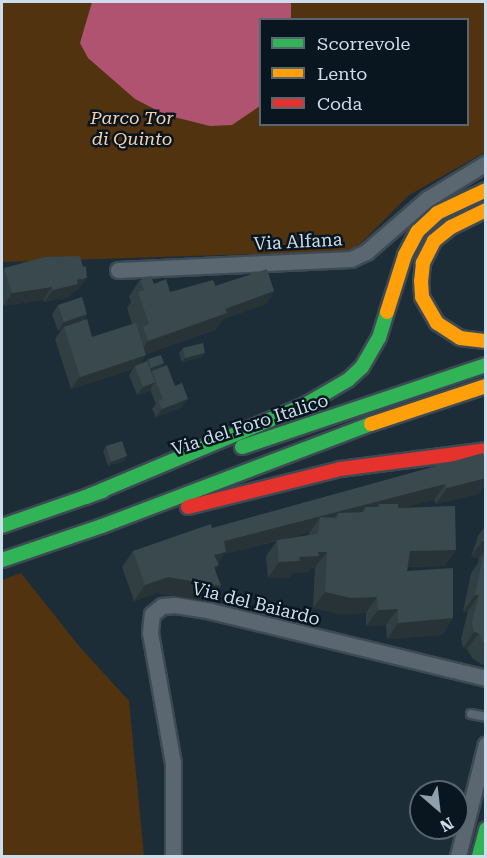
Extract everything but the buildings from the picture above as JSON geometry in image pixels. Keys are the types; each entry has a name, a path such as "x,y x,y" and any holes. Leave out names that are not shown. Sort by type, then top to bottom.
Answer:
{"highway":[{"path":"86,497 303,406 348,380 367,361 379,338 405,255 418,231 437,213 486,190"},
{"path":"486,210 462,221 435,242 423,263 421,281 422,297 437,323 460,338 486,341"},
{"name":"Via del Foro Italico","path":"2,526 486,365"},
{"path":"2,560 102,526 233,474 486,386"},
{"path":"102,526 340,469 486,450"}],"street":[{"name":"Via Alfana","path":"118,270 351,259 366,252 426,199 486,163"},
{"name":"Via del Baiardo","path":"173,856 173,763 150,633 152,614 162,606 175,605 211,611 486,678"},
{"path":"469,813 486,744"},
{"path":"458,856 462,840"}],"lane":[{"path":"471,714 486,717"}],"green space":[{"name":"Parco Tor di Quinto","path":"2,2 485,2 485,152 409,195 360,244 348,251 2,262"},
{"path":"21,573 78,645 129,701 144,856 2,856 2,580"}],"shaded area":[{"path":"92,2 291,2 291,18 259,18 259,107 232,125 210,126 166,115 135,99 88,58 80,43"}],"traffic: fast":[{"path":"86,497 303,406 348,380 362,367 379,338 387,312"},
{"path":"242,447 486,365"},
{"path":"2,560 102,526 371,424"},
{"path":"2,526 103,491"},
{"path":"479,856 486,829"}],"traffic: slow":[{"path":"387,312 405,255 418,231 437,213 486,190"},
{"path":"486,210 451,227 434,241 423,263 421,281 422,297 437,323 460,338 486,341"},
{"path":"371,424 486,386"}],"traffic: jam":[{"path":"188,507 340,469 486,450"}]}
